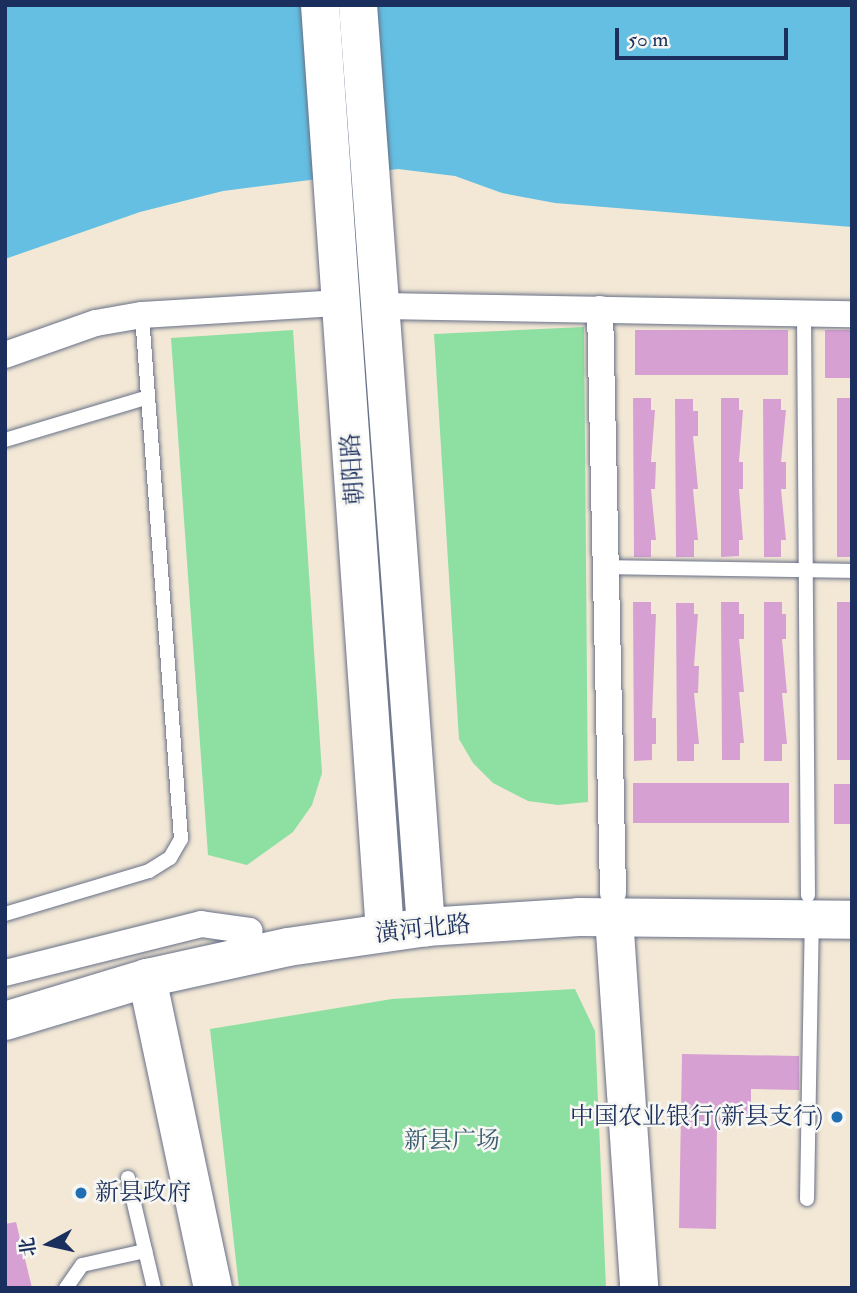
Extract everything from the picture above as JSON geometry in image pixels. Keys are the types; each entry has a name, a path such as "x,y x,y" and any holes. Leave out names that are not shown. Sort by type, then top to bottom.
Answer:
{"main road":[{"name":"朝阳路","path":"320,5 384,920"},
{"name":"朝阳路","path":"358,5 425,915"},
{"name":"潢河北路","path":"5,996 140,955 250,931 425,915 614,905 810,907 852,896"},
{"path":"614,905 639,1288"},
{"name":"潢河北路","path":"810,907 852,920"},
{"name":"潢河北路","path":"5,1021 147,978 288,947 384,920"},
{"path":"147,978 213,1288"}],"street":[{"path":"5,355 96,323 142,315 341,303"},
{"path":"382,306 852,314"},
{"path":"600,309 614,905"},
{"path":"5,972 201,924 250,931"}],"lane":[{"path":"804,313 810,907 807,1199"},
{"path":"5,914 149,871 170,858 180,839 142,315"},
{"path":"5,440 148,397"},
{"path":"606,567 852,571"},
{"path":"128,1178 154,1288"},
{"path":"66,1288 82,1265 145,1251"}],"green space":[{"path":"584,327 588,802 558,805 528,801 493,783 473,763 459,739 434,334"},
{"path":"293,330 322,773 312,805 293,832 247,865 208,855 171,338"},
{"name":"新县广场","path":"575,989 595,1031 606,1288 239,1288 210,1029 392,999"}],"water":[{"path":"5,5 852,5 852,227 555,203 502,193 455,176 398,169 223,191 140,212 5,259"}],"building":[{"path":"635,330 788,330 788,375 635,375"},
{"path":"825,330 852,330 852,378 825,378"},
{"path":"633,398 651,398 651,410 655,410 651,462 656,462 655,489 651,489 656,540 651,540 651,557 634,557"},
{"path":"721,398 739,398 739,410 743,410 739,462 743,462 743,489 739,489 743,540 739,540 739,556 721,557"},
{"path":"837,398 852,398 852,557 837,557"},
{"path":"675,399 693,399 693,411 698,411 698,436 693,436 698,489 693,489 698,540 694,540 694,557 676,557"},
{"path":"763,399 781,399 781,410 786,410 781,462 786,462 786,489 781,489 786,540 781,540 781,557 764,557"},
{"path":"633,602 651,602 651,614 656,614 652,718 656,718 656,744 652,744 652,760 634,761"},
{"path":"721,602 739,602 739,614 744,614 744,639 739,639 744,692 739,692 744,743 740,743 740,760 722,760"},
{"path":"764,602 782,602 782,614 786,614 786,639 782,639 787,693 782,693 787,744 782,744 782,761 764,761"},
{"path":"837,602 852,602 852,760 837,760"},
{"path":"676,603 694,603 694,614 698,614 694,666 699,666 698,693 694,693 699,744 694,744 694,761 677,761"},
{"path":"633,783 789,783 789,823 633,823"},
{"path":"834,784 852,784 852,824 834,824"},
{"path":"682,1054 799,1056 799,1090 751,1089 751,1111 735,1123 717,1123 716,1229 679,1228"},
{"path":"16,1222 32,1288 5,1288 5,1224"}],"place":[{"name":"中国农业银行(新县支行)","path":"837,1117"},
{"name":"新县政府","path":"81,1193"}]}
